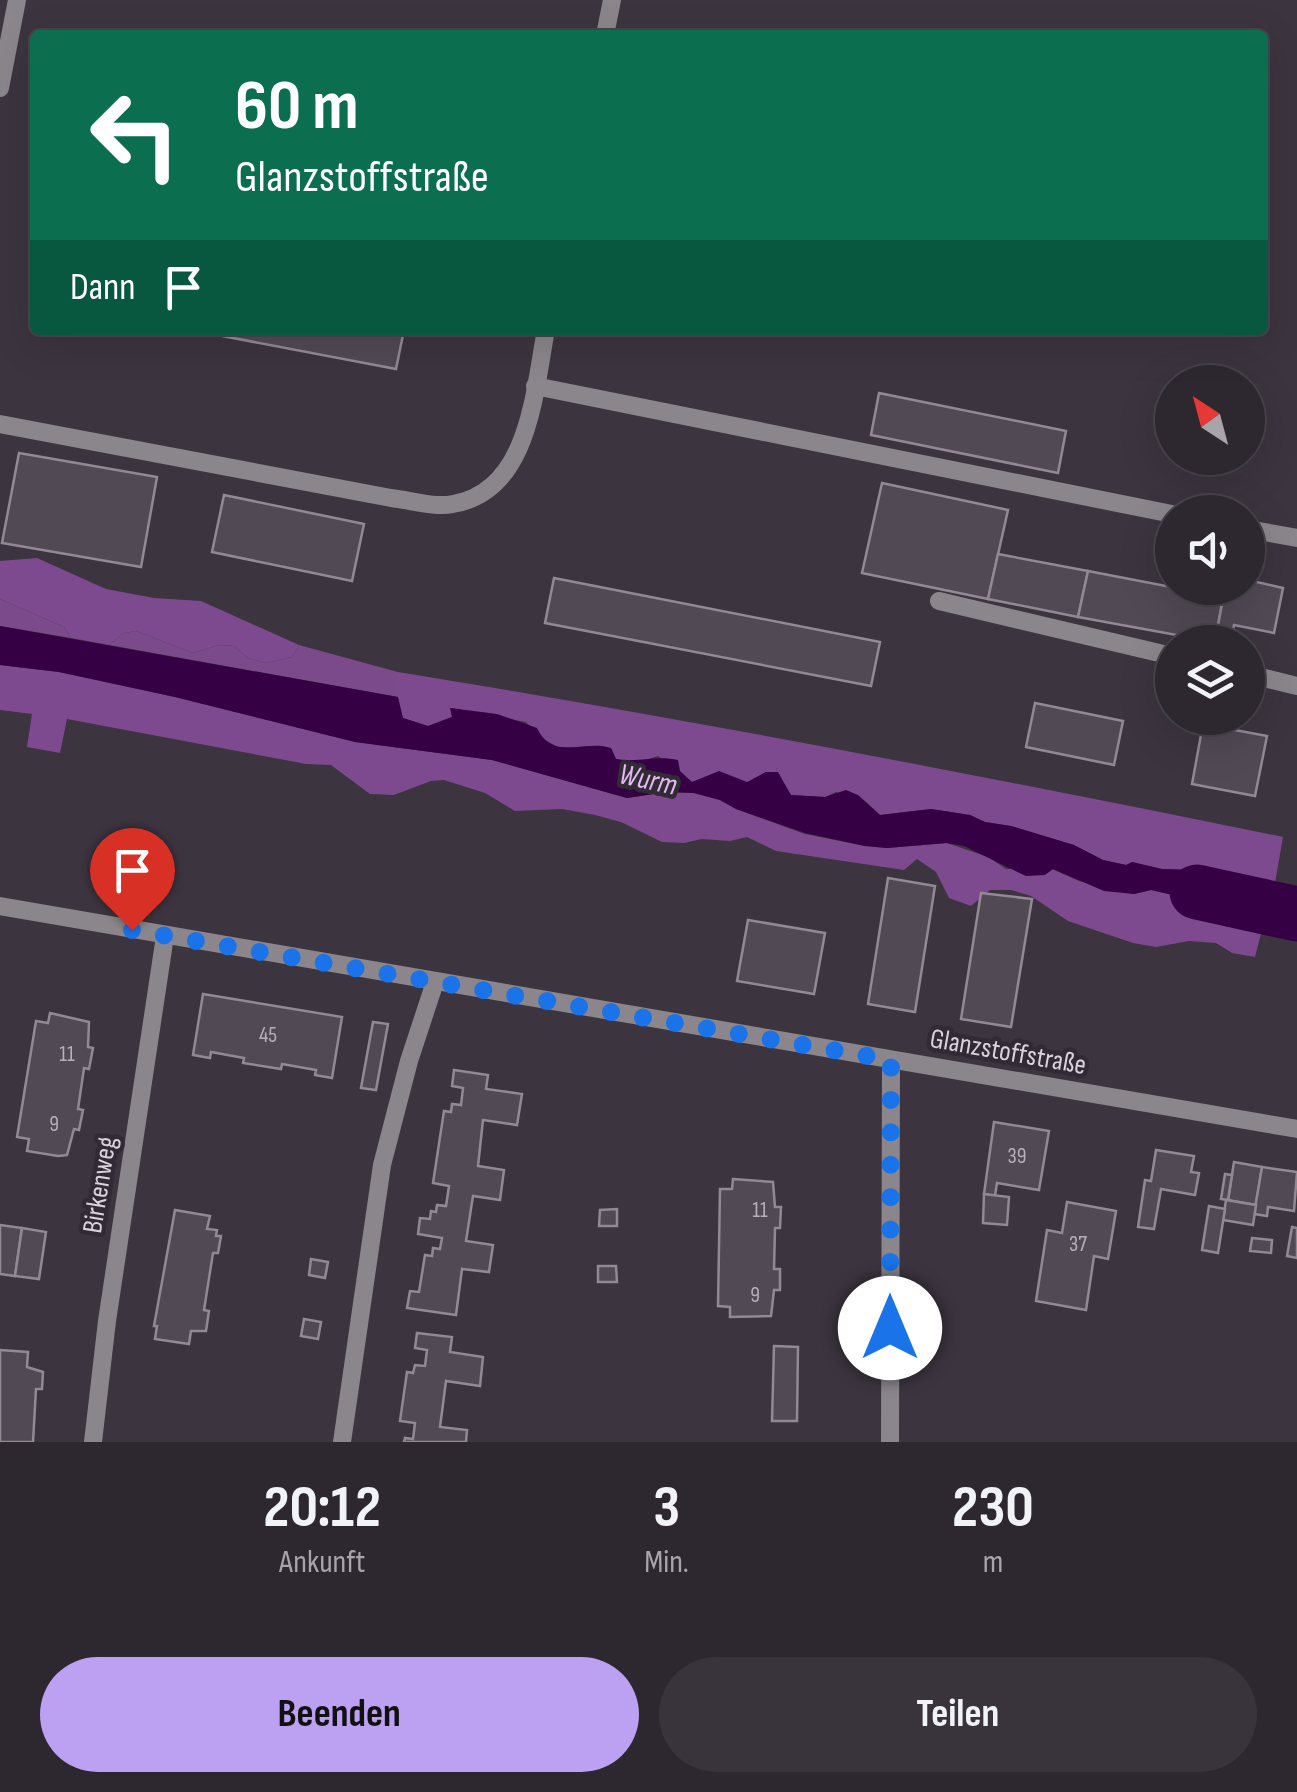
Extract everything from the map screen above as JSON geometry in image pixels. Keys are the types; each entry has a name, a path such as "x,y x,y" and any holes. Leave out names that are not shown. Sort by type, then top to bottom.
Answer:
{"street":[{"path":"0,88 18,0"},
{"path":"606,30 612,0"},
{"path":"0,424 391,498 452,505 490,490 518,452 545,335"},
{"path":"534,386 1155,511"},
{"path":"1265,531 1297,538"},
{"path":"939,600 1155,652"},
{"path":"1265,678 1297,686"},
{"name":"Glanzstoffstraße","path":"0,906 1297,1128"},
{"name":"Birkenweg","path":"92,1442 106,1321 165,936"},
{"path":"342,1442 382,1165 409,1061 436,982"},
{"path":"890,1442 891,1060"}],"shaded area":[{"path":"37,558 106,589 201,601 299,645 292,657 266,663 248,658 234,646 219,645 193,653 136,631 124,633 109,645 71,638 64,627 0,599 0,561"},
{"path":"0,599 64,627 71,638 0,626"},
{"path":"136,631 193,653 219,645 234,646 248,658 266,663 292,657 299,645 398,672 398,697 109,645 124,633"},
{"path":"0,665 59,672 175,697 355,742 492,760 627,798 667,792 694,793 805,834 865,846 947,843 988,857 1006,869 1052,869 1079,881 1134,894 1151,890 1173,895 1185,900 1200,915 1223,919 1250,909 1265,918 1255,957 1232,953 1216,943 1189,941 1156,947 1068,921 1031,896 1011,890 990,890 971,906 949,898 936,872 917,859 904,870 776,851 747,837 662,842 621,822 595,815 562,809 515,811 485,793 444,780 394,795 370,794 331,765 306,764 67,719 60,753 27,747 32,714 0,710"},
{"path":"398,672 841,750 1283,837 1275,883 1211,879 1193,870 1103,860 1074,845 970,815 931,809 880,815 865,801 836,792 825,797 791,795 782,782 766,772 747,783 712,776 692,782 658,756 636,763 616,759 611,748 558,747 526,722 451,708 452,717 428,726 403,718 398,702"}],"water":[{"path":"0,626 398,697 403,718 428,726 452,717 450,708 497,714 537,728 544,738 561,747 611,748 616,759 624,760 678,760 680,771 692,782 719,771 747,782 766,772 778,772 791,795 825,797 846,790 858,795 880,815 931,809 970,815 1074,845 1103,860 1193,870 1211,879 1275,883 1265,918 1250,909 1223,919 1200,915 1185,900 1173,895 1151,890 1134,894 1104,891 1053,869 1045,875 1026,876 964,846 865,846 805,833 694,793 667,792 627,798 492,760 355,742 175,697 59,672 0,665"}],"building":[{"path":"217,335 403,335 396,369"},
{"path":"879,393 1066,431 1058,473 871,435"},
{"path":"19,453 157,477 141,567 2,543"},
{"path":"882,483 1008,510 988,599 862,573"},
{"path":"224,495 364,524 352,581 212,552"},
{"path":"998,554 1088,571 1078,617 988,599"},
{"path":"1088,571 1155,584 1155,605 1222,605 1218,625 1155,625 1155,631 1078,617"},
{"path":"554,578 880,642 871,686 545,623"},
{"path":"1265,584 1283,588 1274,633 1265,631 1265,625 1218,625 1222,605 1265,605"},
{"path":"1035,703 1123,721 1114,765 1026,747"},
{"path":"1201,735 1267,736 1255,796 1192,784"},
{"path":"888,878 935,886 915,1012 868,1004"},
{"path":"981,893 1032,899 1011,1027 961,1019"},
{"path":"748,920 825,933 814,994 737,981"},
{"path":"203,994 342,1017 332,1078 315,1075 316,1070 243,1063 244,1058 211,1052 210,1058 193,1055"},
{"path":"50,1013 89,1022 88,1047 93,1048 89,1069 84,1068 79,1130 74,1129 67,1155 58,1156 27,1151 29,1139 17,1137 36,1021 48,1023"},
{"path":"373,1022 388,1024 376,1090 361,1088"},
{"path":"454,1070 488,1075 486,1089 522,1094 517,1125 483,1120 478,1166 504,1170 500,1200 473,1196 466,1241 493,1245 489,1272 462,1269 456,1315 407,1308 410,1291 419,1292 425,1255 432,1256 433,1248 440,1249 442,1238 418,1234 420,1218 430,1219 437,1205 446,1206 449,1186 433,1183 444,1111 451,1112 452,1104 461,1105 463,1088 452,1086"},
{"path":"994,1122 1049,1131 1039,1190 997,1183 995,1196 984,1194"},
{"path":"1156,1150 1194,1156 1191,1172 1199,1173 1195,1195 1161,1189 1154,1229 1138,1227 1145,1180 1151,1181"},
{"path":"1234,1162 1262,1167 1256,1205 1228,1200"},
{"path":"1262,1167 1297,1172 1294,1211 1268,1207 1267,1216 1254,1214"},
{"path":"1225,1174 1232,1175 1228,1200 1221,1199"},
{"path":"733,1179 773,1182 775,1207 781,1207 780,1228 775,1228 774,1269 780,1269 780,1290 774,1290 771,1316 730,1317 730,1307 718,1306 720,1189 732,1189"},
{"path":"984,1194 1009,1197 1007,1225 983,1223"},
{"path":"1226,1200 1256,1205 1253,1225 1223,1220"},
{"path":"1067,1202 1116,1211 1108,1259 1094,1256 1086,1310 1036,1301 1047,1230 1062,1233"},
{"path":"1209,1206 1225,1209 1218,1253 1202,1250"},
{"path":"617,1209 617,1226 599,1226 600,1210"},
{"path":"175,1210 210,1216 207,1229 217,1230 216,1236 221,1236 218,1253 213,1253 204,1310 209,1311 206,1331 191,1331 189,1344 155,1339"},
{"path":"0,1225 22,1228 15,1276 0,1274"},
{"path":"1292,1227 1297,1228 1297,1258 1287,1256"},
{"path":"22,1228 46,1232 39,1279 15,1276"},
{"path":"1252,1238 1272,1240 1271,1253 1250,1251"},
{"path":"311,1259 328,1262 325,1278 309,1275"},
{"path":"598,1266 616,1266 617,1282 598,1282"},
{"path":"304,1319 321,1322 318,1339 301,1336"},
{"path":"417,1333 452,1337 450,1352 483,1357 480,1386 446,1381 440,1427 467,1430 466,1442 404,1442 405,1438 413,1439 415,1423 400,1421 407,1372 413,1373 415,1365 425,1366 427,1350 415,1348"},
{"path":"774,1346 798,1347 797,1421 772,1421"},
{"path":"0,1350 28,1352 27,1367 43,1372 42,1389 36,1389 33,1442 0,1442"}],"waterway":[{"name":"Wurm","path":"1197,892 1297,914"}],"route":[{"path":"132,930 891,1060 890,1328"}]}
